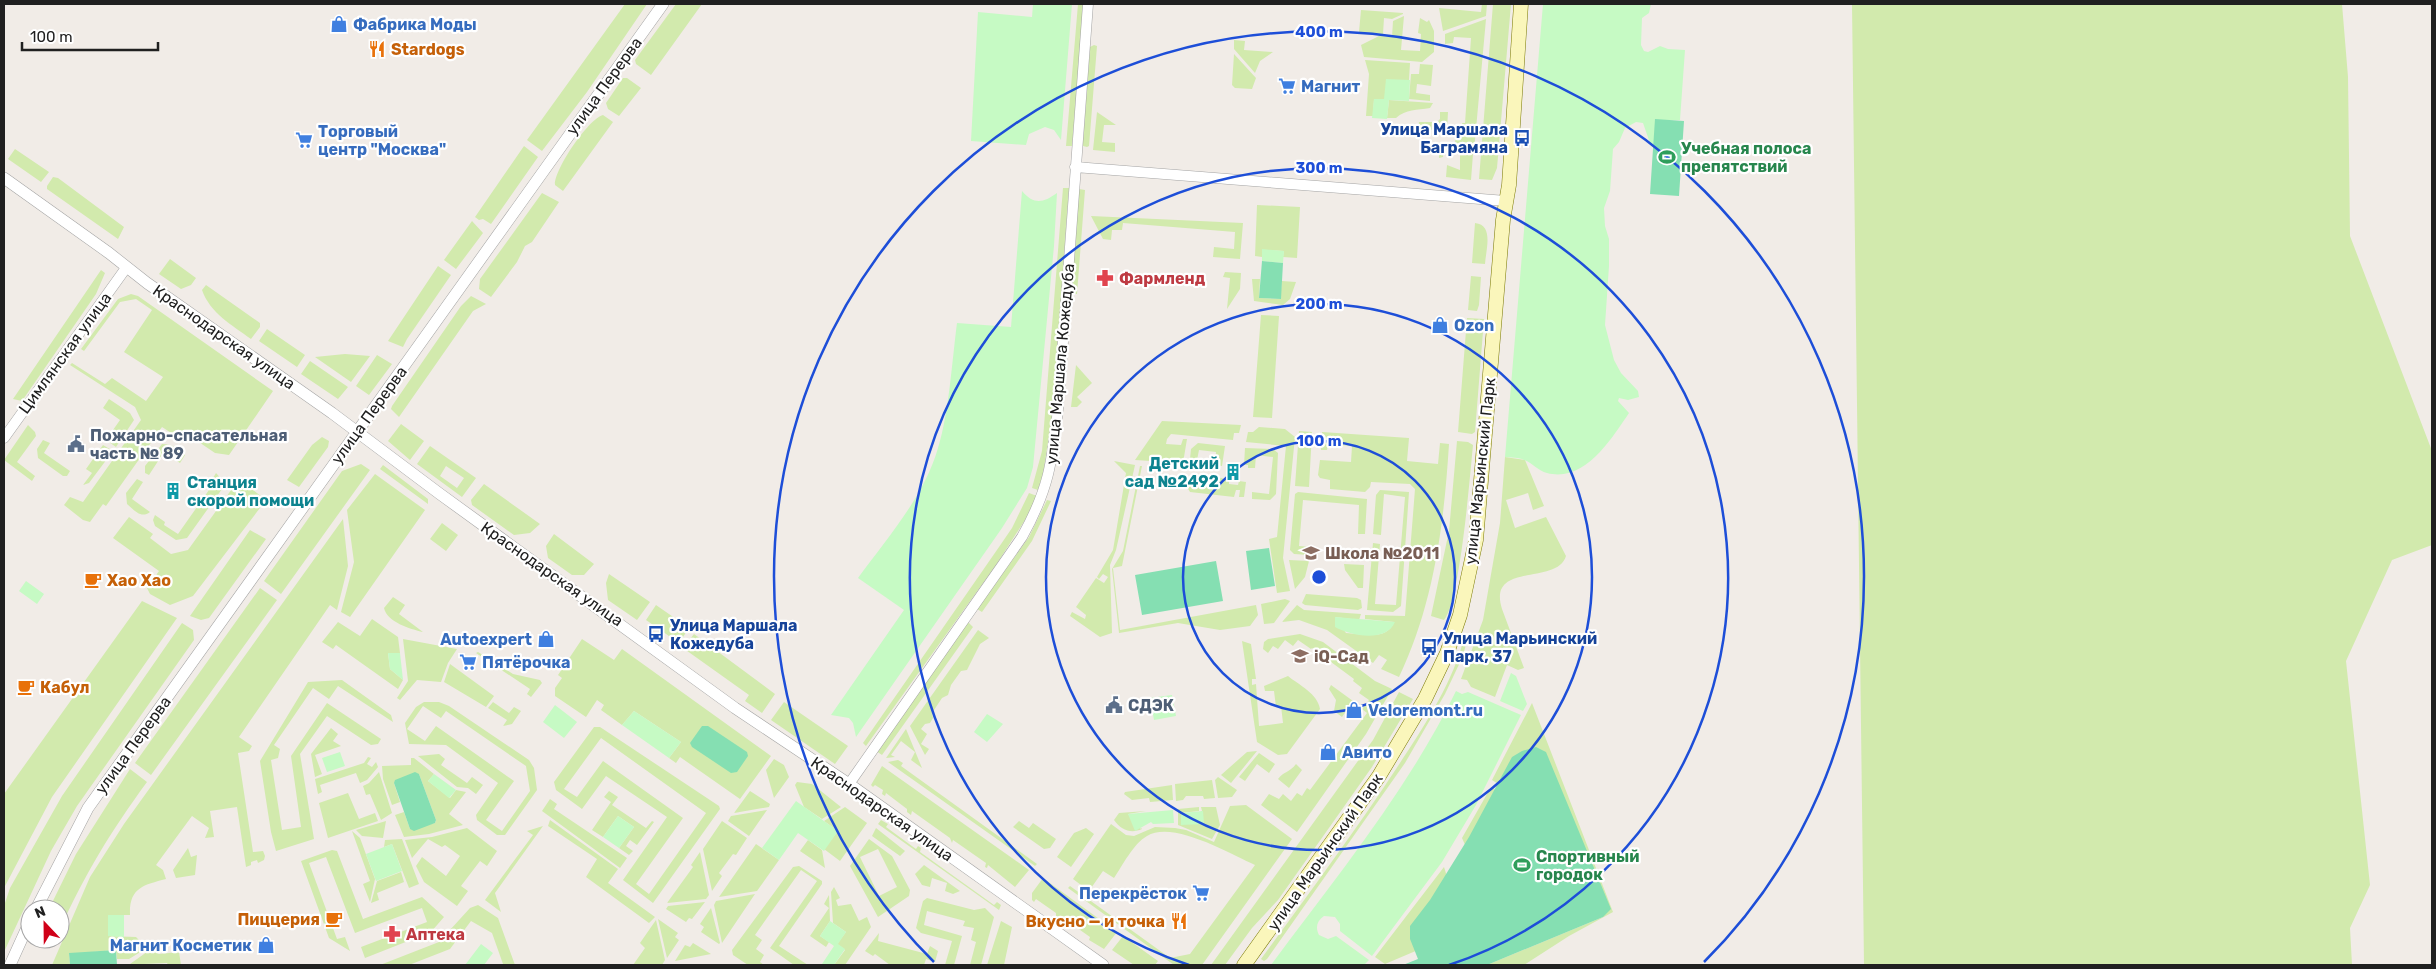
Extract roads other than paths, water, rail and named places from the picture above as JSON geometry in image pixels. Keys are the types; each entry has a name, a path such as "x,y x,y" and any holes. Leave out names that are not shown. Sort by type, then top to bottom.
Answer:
{"main road":[{"name":"улица Марьинский Парк","path":"1244,965 1379,776 1441,669 1460,615 1476,540 1506,201 1521,4"}],"street":[{"name":"улица Перерва","path":"41,899 88,808 663,4"},
{"name":"улица Маршала Кожедуба","path":"849,784 1022,537 1044,492 1052,461 1057,418 1088,4"},
{"path":"1076,167 1506,201"},
{"name":"Краснодарская улица","path":"4,178 126,268 332,413 735,708 849,784 1103,965"},
{"name":"Цимлянская улица","path":"4,438 126,268"},
{"path":"10,965 20,943"}],"place":[{"name":"Фабрика Моды","path":"339,24"},
{"name":"Stardogs","path":"377,49"},
{"name":"Магнит","path":"1287,86"},
{"name":"Улица Маршала Баграмяна","path":"1522,138"},
{"name":"Торговый центр \"Москва\"","path":"304,140"},
{"name":"Учебная полоса препятствий","path":"1667,157"},
{"name":"Фармленд","path":"1105,278"},
{"name":"Ozon","path":"1440,325"},
{"name":"Пожарно-спасательная часть № 89","path":"76,444"},
{"name":"Детский сад №2492","path":"1233,472"},
{"name":"Станция скорой помощи","path":"173,491"},
{"name":"Школа №2011","path":"1311,553"},
{"name":"Хао Хао","path":"93,580"},
{"name":"Улица Маршала Кожедуба","path":"656,634"},
{"name":"Autoexpert","path":"546,639"},
{"name":"Улица Марьинский Парк, 37","path":"1429,647"},
{"name":"iQ-Сад","path":"1300,656"},
{"name":"Пятёрочка","path":"468,662"},
{"name":"Кабул","path":"26,687"},
{"name":"СДЭК","path":"1114,705"},
{"name":"Veloremont.ru","path":"1354,710"},
{"name":"Авито","path":"1328,752"},
{"name":"Спортивный городок","path":"1522,865"},
{"name":"Перекрёсток","path":"1201,893"},
{"name":"Пиццерия","path":"334,919"},
{"name":"Вкусно — и точка","path":"1179,921"},
{"name":"Аптека","path":"392,934"},
{"name":"Магнит Косметик","path":"266,945"}]}
